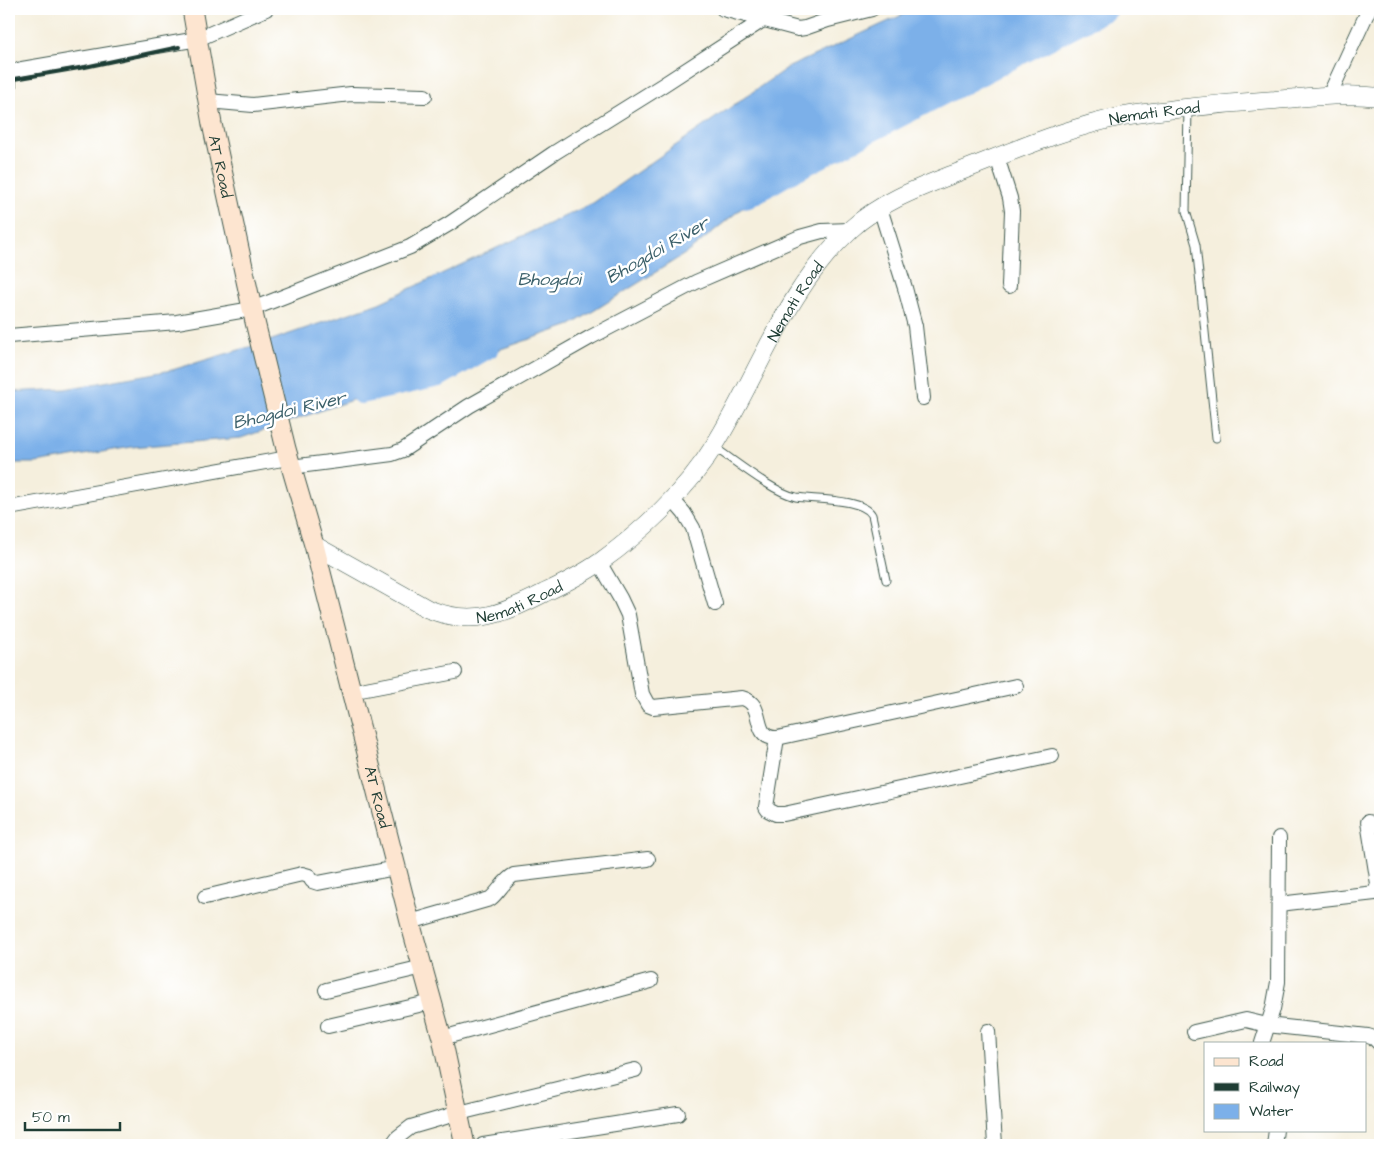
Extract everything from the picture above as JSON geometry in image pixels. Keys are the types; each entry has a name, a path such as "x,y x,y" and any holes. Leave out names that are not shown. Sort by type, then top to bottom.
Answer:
{"main road":[{"name":"AT Road","path":"192,9 208,102 254,316 288,458 314,545 350,692 442,1038 465,1145"}],"street":[{"path":"9,87 9,73 22,69 198,38 266,9"},
{"path":"723,9 798,29 872,9"},
{"path":"1329,96 1368,9"},
{"path":"9,336 254,316 428,238 554,153 763,20"},
{"path":"208,102 253,105 352,94 425,96"},
{"name":"Nemati Road","path":"314,545 428,610 444,616 473,618 490,616 517,607 600,562 646,524 672,499 714,447 758,363 799,292 821,262 850,230 880,208 918,188 998,157 1049,138 1125,116 1231,103 1329,96 1380,97"},
{"path":"998,157 1012,211 1010,286"},
{"path":"880,208 915,326 924,398"},
{"path":"9,508 288,458 392,454 404,450 469,406 591,337 696,282 800,237 822,231 850,230"},
{"path":"672,499 684,513 693,528 715,604"},
{"path":"600,562 628,615 642,694 648,704 662,707 747,699 753,704 765,735 770,738 777,738 1016,686"},
{"path":"350,692 455,672"},
{"path":"777,738 766,807 776,814 846,802 1052,756"},
{"path":"1279,904 1375,893 1378,884 1368,822"},
{"path":"1262,1042 1276,998 1278,982 1279,838"},
{"path":"410,922 490,899 514,875 648,859"},
{"path":"205,897 302,874 309,876 312,881 318,883 396,868"},
{"path":"326,990 422,967"},
{"path":"442,1038 651,981"},
{"path":"328,1026 432,1002"},
{"path":"1194,1032 1241,1020 1267,1025 1368,1036 1378,1039"},
{"path":"988,1031 995,1145"},
{"path":"392,1145 404,1131 411,1127 459,1113 635,1070"},
{"path":"483,1145 678,1114"},
{"path":"1274,1145 1276,1132"}],"lane":[{"path":"1188,108 1186,211 1196,245 1216,438"},
{"path":"714,447 784,494 863,506 872,515 886,580"}],"water":[{"name":"Bhogdoi","path":"915,9 1102,9 984,64 867,123 785,173 688,252 571,325 241,438 132,447 36,463 9,463 9,392 65,389 172,370 269,341 379,303 593,203 787,68"}],"waterway":[{"name":"Bhogdoi River","path":"748,197 786,175 1107,9"},
{"name":"Bhogdoi River","path":"361,393 439,376 489,347"}],"railway":[{"path":"9,80 85,67 179,47"}]}
